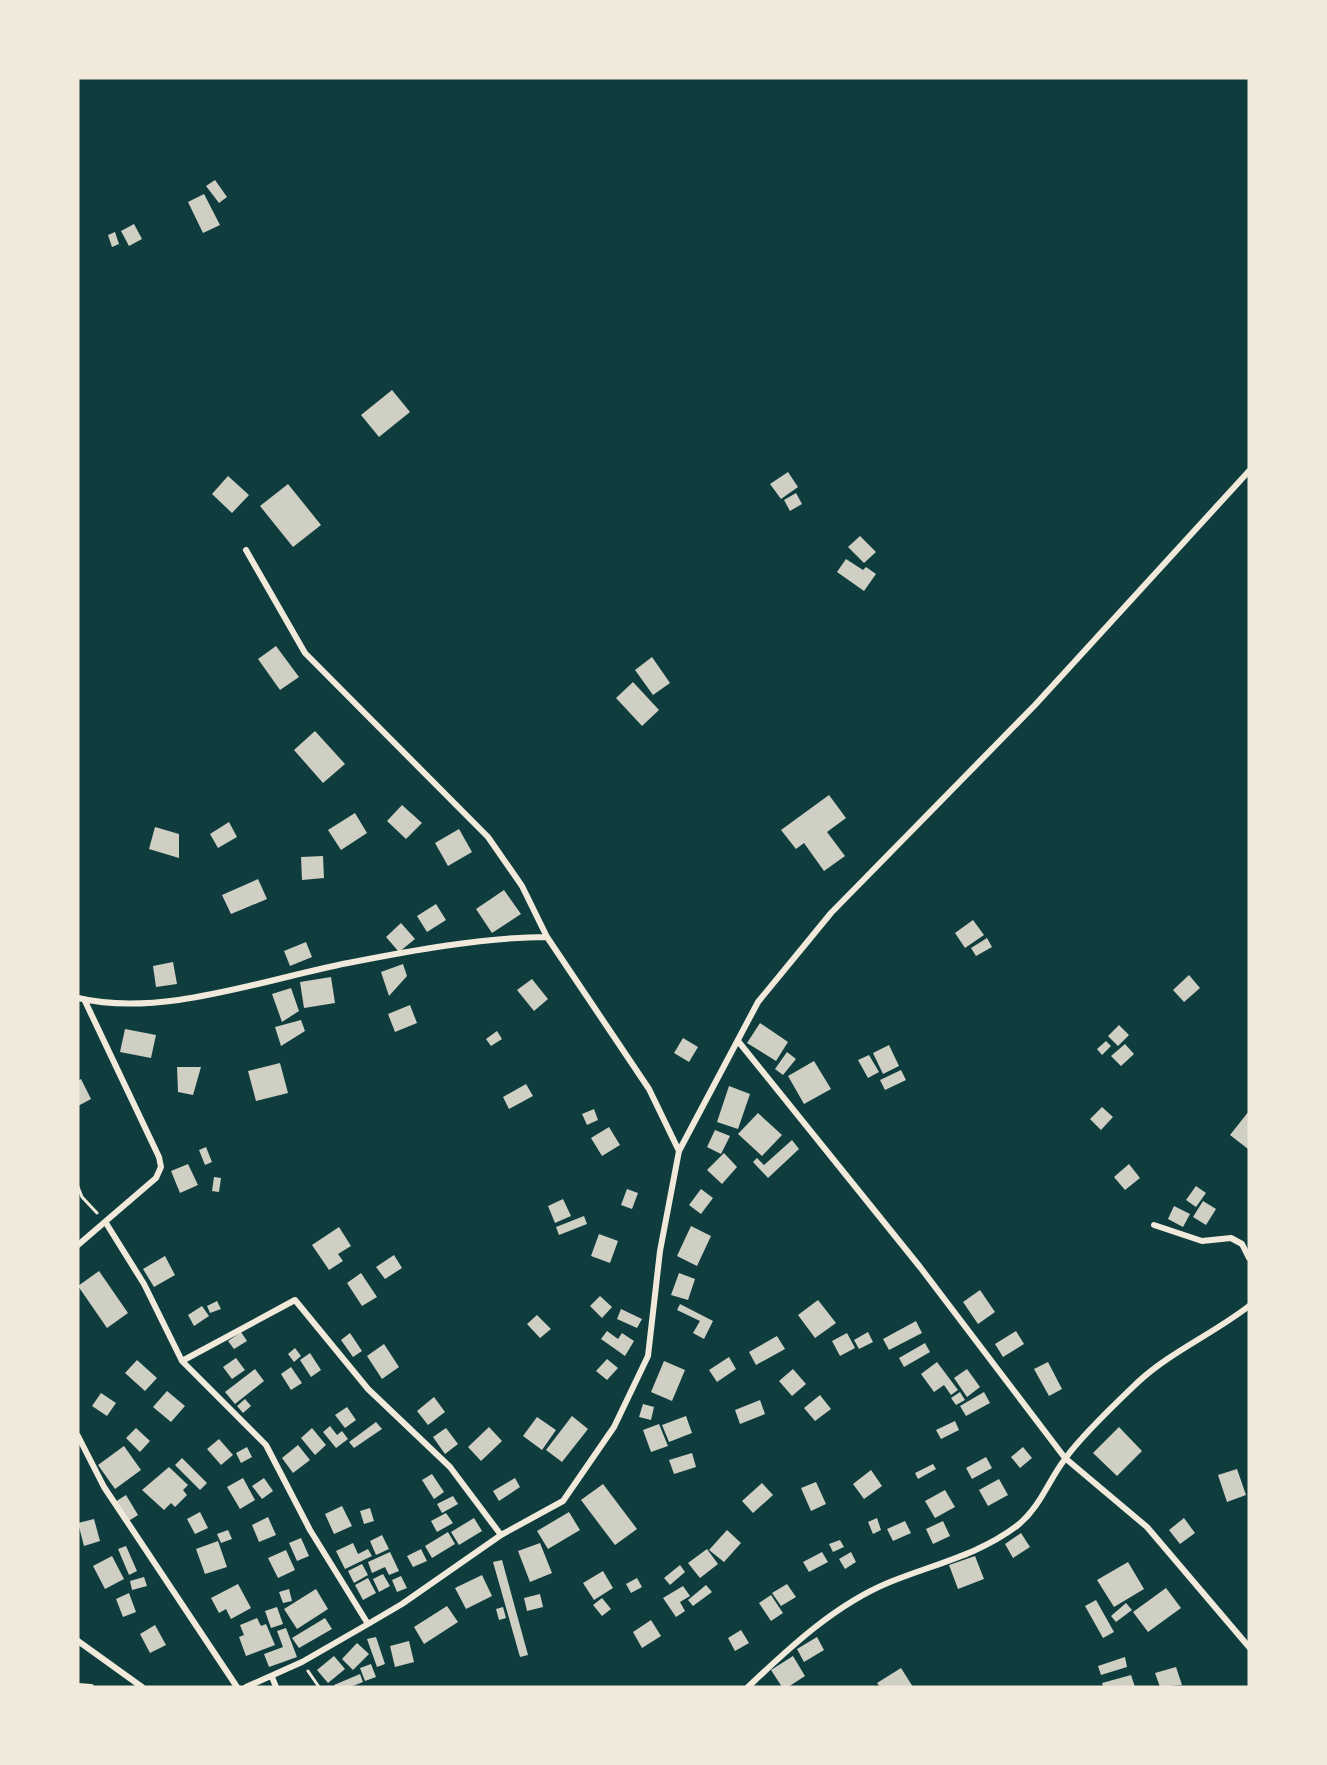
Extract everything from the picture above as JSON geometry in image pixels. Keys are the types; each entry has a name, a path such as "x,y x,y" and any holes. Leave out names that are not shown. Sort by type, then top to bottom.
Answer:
{"street":[{"path":"246,1687 302,1662 402,1604 501,1535 562,1501 614,1427 648,1356 660,1251 679,1151 758,1002 831,913 1035,705 1249,471"},
{"path":"246,550 305,653 488,837 522,886 547,937 649,1089 679,1151"},
{"path":"81,998 143,1003 197,996 348,963 513,937 547,937"},
{"path":"78,1245 156,1178 161,1167 159,1157 81,998"},
{"path":"738,1041 920,1267 1065,1458 1147,1527 1249,1647"},
{"path":"106,1223 144,1284 183,1361 266,1445 310,1530 368,1624"},
{"path":"1154,1225 1202,1240 1231,1239 1242,1244 1249,1258"},
{"path":"183,1361 295,1300 368,1389 450,1467 501,1535"},
{"path":"748,1687 837,1611 888,1582 972,1553 1018,1524 1042,1499 1065,1458 1137,1383 1167,1358 1231,1320 1249,1306"},
{"path":"78,1436 104,1487 237,1687"},
{"path":"78,1641 142,1687"},
{"path":"272,1677 276,1687"},
{"path":"78,1686 91,1687"}],"path":[{"path":"78,1187 82,1197 106,1223"},
{"path":"302,1662 319,1687"}],"building":[{"path":"215,180 227,197 219,203 206,186"},
{"path":"204,194 220,225 203,233 188,202"},
{"path":"134,224 142,239 129,246 121,231"},
{"path":"115,232 119,244 112,247 108,235"},
{"path":"392,390 410,412 379,437 361,415"},
{"path":"788,472 798,487 781,499 770,484"},
{"path":"228,476 249,495 232,513 212,494"},
{"path":"288,484 321,525 293,547 260,506"},
{"path":"796,493 802,504 790,511 784,500"},
{"path":"860,536 876,552 864,563 848,547"},
{"path":"846,559 863,570 866,567 876,574 864,591 837,572"},
{"path":"276,646 299,677 280,690 258,659"},
{"path":"652,657 670,683 653,695 635,670"},
{"path":"633,682 659,710 642,726 616,698"},
{"path":"315,731 345,764 323,783 294,750"},
{"path":"829,795 846,818 827,832 845,856 824,871 804,843 796,849 781,830"},
{"path":"402,805 422,823 406,839 387,821"},
{"path":"355,813 367,833 341,850 328,830"},
{"path":"229,822 237,837 218,848 210,834"},
{"path":"155,827 179,834 179,858 149,849"},
{"path":"459,829 472,852 448,866 435,843"},
{"path":"323,856 324,878 302,880 301,857"},
{"path":"258,879 267,899 231,914 222,895"},
{"path":"504,890 521,914 492,933 476,909"},
{"path":"436,904 446,920 427,932 417,916"},
{"path":"973,920 984,935 965,948 955,933"},
{"path":"401,923 415,939 399,952 386,937"},
{"path":"987,938 992,947 976,956 971,948"},
{"path":"306,942 312,957 290,966 284,951"},
{"path":"173,962 177,984 156,987 153,966"},
{"path":"403,964 407,976 389,996 381,972"},
{"path":"1189,975 1200,988 1184,1002 1173,990"},
{"path":"331,977 335,1003 304,1008 300,982"},
{"path":"532,979 548,999 534,1011 517,990"},
{"path":"291,988 299,1011 282,1022 272,994"},
{"path":"410,1005 417,1023 395,1032 388,1014"},
{"path":"301,1020 305,1031 281,1046 275,1027"},
{"path":"760,1023 788,1042 776,1061 747,1043"},
{"path":"1119,1025 1129,1035 1118,1046 1108,1036"},
{"path":"125,1029 156,1035 151,1058 120,1052"},
{"path":"497,1031 502,1039 491,1046 486,1039"},
{"path":"683,1038 698,1047 689,1062 674,1053"},
{"path":"1106,1041 1111,1046 1102,1055 1097,1049"},
{"path":"1125,1044 1134,1054 1121,1066 1111,1056"},
{"path":"889,1045 899,1066 883,1074 873,1053"},
{"path":"787,1052 796,1059 783,1075 775,1069"},
{"path":"869,1055 879,1072 868,1078 858,1060"},
{"path":"814,1061 831,1089 804,1104 788,1076"},
{"path":"280,1063 288,1093 256,1101 248,1071"},
{"path":"177,1067 201,1067 193,1095 178,1092"},
{"path":"901,1070 906,1080 885,1090 880,1080"},
{"path":"81,1079 91,1099 78,1106 78,1081"},
{"path":"526,1084 533,1096 509,1109 503,1097"},
{"path":"729,1086 750,1094 738,1129 717,1122"},
{"path":"1102,1107 1113,1117 1101,1130 1090,1119"},
{"path":"594,1109 598,1120 587,1125 582,1114"},
{"path":"1249,1111 1249,1147 1248,1149 1230,1135"},
{"path":"758,1113 782,1135 762,1156 738,1134"},
{"path":"609,1127 620,1145 602,1156 591,1138"},
{"path":"715,1130 730,1136 721,1154 707,1147"},
{"path":"792,1140 799,1149 768,1178 753,1162 757,1158 764,1165"},
{"path":"206,1147 212,1162 205,1165 199,1150"},
{"path":"724,1153 737,1167 722,1184 707,1170"},
{"path":"188,1164 198,1185 180,1193 171,1171"},
{"path":"1129,1164 1140,1178 1125,1190 1114,1177"},
{"path":"214,1177 221,1178 219,1192 212,1191"},
{"path":"1196,1186 1206,1193 1196,1207 1186,1200"},
{"path":"627,1189 638,1193 632,1209 621,1205"},
{"path":"701,1189 713,1198 701,1214 689,1205"},
{"path":"563,1199 571,1216 555,1223 548,1206"},
{"path":"1203,1201 1216,1209 1206,1225 1193,1217"},
{"path":"1174,1206 1190,1214 1183,1227 1168,1219"},
{"path":"584,1216 587,1224 559,1235 556,1227"},
{"path":"691,1226 711,1236 697,1266 677,1256"},
{"path":"339,1227 351,1246 338,1254 343,1261 329,1270 312,1245"},
{"path":"599,1234 618,1241 610,1263 591,1256"},
{"path":"394,1255 402,1268 385,1279 376,1267"},
{"path":"165,1256 175,1275 154,1287 143,1269"},
{"path":"99,1271 128,1313 107,1328 78,1286"},
{"path":"361,1273 377,1297 362,1306 347,1283"},
{"path":"679,1273 695,1279 688,1300 671,1295"},
{"path":"980,1290 995,1312 978,1324 963,1302"},
{"path":"600,1296 612,1307 602,1318 590,1306"},
{"path":"818,1300 836,1323 815,1338 798,1315"},
{"path":"217,1301 221,1309 210,1313 207,1306"},
{"path":"680,1304 713,1321 704,1339 693,1333 700,1321 677,1310"},
{"path":"202,1306 209,1316 194,1326 188,1315"},
{"path":"621,1309 642,1319 637,1328 617,1319"},
{"path":"537,1315 551,1329 540,1338 527,1324"},
{"path":"916,1321 922,1333 889,1350 883,1339"},
{"path":"607,1331 618,1339 622,1333 634,1341 625,1356 601,1339"},
{"path":"1016,1331 1024,1344 1003,1357 995,1344"},
{"path":"241,1332 247,1341 234,1349 228,1341"},
{"path":"868,1332 873,1342 859,1349 854,1340"},
{"path":"350,1333 362,1351 353,1357 341,1340"},
{"path":"847,1333 855,1348 840,1356 832,1341"},
{"path":"777,1336 785,1349 756,1365 749,1352"},
{"path":"925,1343 930,1352 904,1367 899,1358"},
{"path":"384,1344 399,1367 382,1379 367,1356"},
{"path":"295,1348 301,1356 294,1362 288,1354"},
{"path":"310,1353 321,1370 311,1377 300,1360"},
{"path":"729,1357 736,1369 717,1382 709,1370"},
{"path":"236,1358 245,1370 232,1379 223,1367"},
{"path":"607,1359 618,1368 607,1380 596,1371"},
{"path":"137,1360 157,1378 145,1391 125,1373"},
{"path":"664,1361 685,1370 672,1401 651,1392"},
{"path":"937,1362 958,1390 951,1395 944,1385 934,1392 921,1374"},
{"path":"1048,1362 1062,1389 1049,1396 1034,1369"},
{"path":"291,1367 302,1383 291,1390 281,1374"},
{"path":"255,1369 264,1381 235,1404 225,1392"},
{"path":"793,1369 806,1384 792,1396 779,1381"},
{"path":"967,1369 980,1387 967,1397 954,1378"},
{"path":"167,1391 185,1406 171,1422 153,1407"},
{"path":"960,1392 965,1400 956,1405 951,1398"},
{"path":"984,1392 990,1403 966,1416 960,1406"},
{"path":"101,1393 116,1403 107,1416 92,1406"},
{"path":"820,1395 831,1409 815,1421 804,1408"},
{"path":"434,1397 445,1412 428,1425 417,1411"},
{"path":"245,1399 251,1406 243,1413 237,1406"},
{"path":"760,1400 765,1414 740,1424 735,1410"},
{"path":"643,1404 654,1407 651,1420 639,1417"},
{"path":"347,1407 356,1420 345,1428 335,1415"},
{"path":"572,1416 588,1429 562,1462 546,1450"},
{"path":"686,1416 692,1433 669,1442 662,1425"},
{"path":"537,1417 556,1430 542,1450 523,1436"},
{"path":"955,1421 959,1430 941,1439 936,1430"},
{"path":"376,1422 382,1429 354,1448 349,1442"},
{"path":"659,1424 668,1446 651,1452 643,1430"},
{"path":"330,1426 337,1435 342,1431 348,1439 336,1448 323,1432"},
{"path":"489,1427 502,1441 481,1461 468,1447"},
{"path":"1119,1427 1142,1451 1117,1476 1093,1453"},
{"path":"136,1428 150,1441 140,1452 126,1438"},
{"path":"312,1428 326,1445 315,1455 301,1438"},
{"path":"446,1428 458,1444 445,1454 433,1437"},
{"path":"219,1439 233,1455 221,1465 207,1449"},
{"path":"298,1445 310,1460 293,1473 282,1458"},
{"path":"124,1446 141,1470 115,1489 98,1465"},
{"path":"247,1447 252,1457 241,1463 236,1453"},
{"path":"1023,1447 1032,1458 1020,1468 1011,1457"},
{"path":"692,1453 696,1467 674,1474 669,1460"},
{"path":"986,1457 992,1468 972,1479 966,1468"},
{"path":"182,1458 207,1483 200,1490 175,1465"},
{"path":"933,1464 936,1469 918,1479 915,1473"},
{"path":"169,1467 188,1485 183,1490 187,1495 175,1507 171,1503 164,1510 142,1490"},
{"path":"1237,1469 1246,1495 1227,1502 1218,1475"},
{"path":"871,1470 882,1486 864,1499 853,1484"},
{"path":"432,1474 444,1492 434,1499 422,1480"},
{"path":"243,1478 255,1500 240,1509 227,1487"},
{"path":"264,1478 273,1491 262,1499 252,1486"},
{"path":"515,1478 520,1487 499,1501 493,1491"},
{"path":"999,1479 1008,1495 988,1506 979,1490"},
{"path":"816,1482 826,1504 811,1511 801,1488"},
{"path":"762,1483 773,1495 753,1513 742,1501"},
{"path":"603,1484 637,1529 615,1545 581,1500"},
{"path":"945,1490 955,1507 935,1518 925,1501"},
{"path":"126,1495 138,1515 127,1522 115,1502"},
{"path":"453,1496 458,1504 442,1513 437,1504"},
{"path":"342,1506 352,1526 334,1534 325,1514"},
{"path":"370,1508 374,1521 364,1524 360,1511"},
{"path":"200,1512 208,1528 195,1534 187,1519"},
{"path":"569,1512 580,1530 548,1549 537,1531"},
{"path":"446,1513 453,1523 437,1532 431,1521"},
{"path":"268,1517 276,1535 259,1542 252,1525"},
{"path":"474,1518 482,1531 459,1545 451,1532"},
{"path":"877,1518 881,1530 873,1534 868,1522"},
{"path":"1184,1518 1195,1533 1180,1544 1169,1530"},
{"path":"94,1519 100,1541 84,1546 78,1523"},
{"path":"905,1521 911,1533 893,1541 887,1529"},
{"path":"943,1521 950,1536 933,1544 926,1529"},
{"path":"228,1530 232,1539 221,1543 217,1534"},
{"path":"727,1530 741,1543 724,1562 709,1550"},
{"path":"448,1532 455,1544 432,1558 425,1546"},
{"path":"1021,1533 1030,1547 1013,1558 1005,1544"},
{"path":"382,1535 389,1549 376,1555 370,1541"},
{"path":"301,1538 309,1556 297,1561 289,1543"},
{"path":"840,1540 844,1547 833,1552 829,1544"},
{"path":"218,1541 227,1567 205,1574 196,1549"},
{"path":"353,1543 358,1554 368,1549 372,1556 345,1569 336,1551"},
{"path":"540,1543 552,1573 530,1582 518,1551"},
{"path":"126,1546 137,1571 129,1575 118,1549"},
{"path":"421,1549 427,1561 413,1567 407,1556"},
{"path":"707,1549 718,1564 700,1578 688,1563"},
{"path":"286,1550 295,1570 278,1578 268,1558"},
{"path":"390,1552 399,1571 389,1575 385,1567 372,1573 368,1562"},
{"path":"822,1552 828,1562 809,1572 803,1562"},
{"path":"851,1552 856,1562 845,1569 839,1559"},
{"path":"112,1556 124,1579 105,1589 93,1566"},
{"path":"975,1556 984,1579 958,1589 949,1565"},
{"path":"502,1560 528,1655 520,1657 493,1562"},
{"path":"1128,1562 1144,1589 1114,1607 1097,1580"},
{"path":"362,1564 368,1575 354,1583 348,1571"},
{"path":"680,1565 685,1572 670,1585 664,1578"},
{"path":"603,1571 613,1588 594,1600 583,1583"},
{"path":"383,1574 390,1586 379,1592 373,1579"},
{"path":"482,1575 492,1596 466,1609 455,1588"},
{"path":"401,1576 407,1588 397,1592 392,1580"},
{"path":"144,1577 147,1586 132,1590 130,1581"},
{"path":"368,1578 376,1593 363,1600 355,1585"},
{"path":"637,1578 642,1587 631,1593 626,1584"},
{"path":"238,1584 251,1608 231,1619 226,1609 219,1613 211,1598"},
{"path":"787,1584 796,1597 781,1606 772,1593"},
{"path":"706,1585 712,1592 693,1606 688,1600"},
{"path":"683,1586 690,1596 680,1602 685,1611 676,1617 663,1598"},
{"path":"1166,1588 1181,1608 1148,1632 1133,1612"},
{"path":"289,1589 292,1601 283,1603 279,1592"},
{"path":"316,1589 328,1609 297,1629 284,1609"},
{"path":"129,1593 136,1612 123,1617 116,1599"},
{"path":"540,1594 543,1607 527,1611 524,1598"},
{"path":"771,1595 783,1613 771,1621 759,1603"},
{"path":"602,1598 611,1609 602,1616 593,1605"},
{"path":"1096,1600 1114,1632 1103,1638 1085,1606"},
{"path":"1126,1603 1132,1610 1116,1622 1111,1616"},
{"path":"447,1606 458,1622 424,1644 414,1627"},
{"path":"277,1607 283,1624 271,1628 265,1611"},
{"path":"503,1607 506,1618 499,1620 496,1609"},
{"path":"257,1618 261,1626 266,1624 275,1645 246,1656 239,1637 244,1635 240,1625"},
{"path":"325,1618 332,1629 299,1648 292,1638"},
{"path":"651,1620 661,1636 642,1648 633,1632"},
{"path":"155,1625 166,1645 150,1653 140,1634"},
{"path":"286,1628 297,1657 269,1667 264,1654 283,1647 277,1631"},
{"path":"741,1630 749,1643 735,1651 728,1638"},
{"path":"376,1637 385,1664 377,1667 367,1639"},
{"path":"817,1637 824,1650 804,1662 797,1649"},
{"path":"409,1641 414,1662 395,1667 390,1646"},
{"path":"357,1643 369,1654 353,1670 342,1659"},
{"path":"334,1656 345,1669 328,1683 317,1670"},
{"path":"793,1656 805,1676 788,1687 782,1687 771,1670"},
{"path":"1125,1657 1127,1667 1101,1675 1098,1666"},
{"path":"371,1664 376,1677 365,1681 360,1668"},
{"path":"1176,1667 1182,1685 1160,1687 1155,1673"},
{"path":"901,1668 913,1687 880,1687 877,1683"},
{"path":"360,1674 363,1682 350,1687 335,1687 334,1685"},
{"path":"1131,1675 1135,1687 1103,1687 1102,1683"}]}
